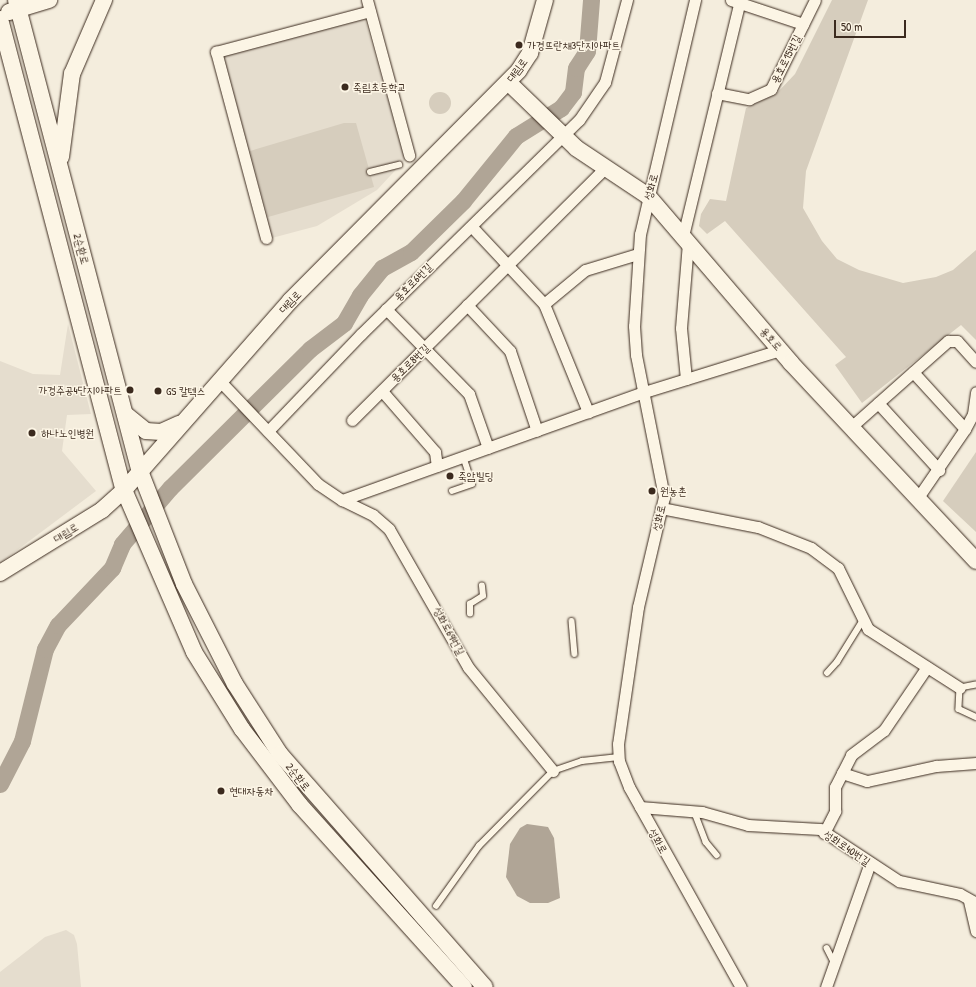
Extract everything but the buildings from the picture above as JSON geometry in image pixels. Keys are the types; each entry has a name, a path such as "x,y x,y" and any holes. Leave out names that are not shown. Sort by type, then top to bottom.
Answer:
{"street":[{"path":"0,15 20,3 49,0"},
{"path":"60,170 72,74 104,0"},
{"name":"대림로","path":"0,573 107,507 124,490 218,380 290,301 508,82 530,53 545,0"},
{"name":"용호로6번길","path":"268,431 558,133 594,101 605,82 627,0"},
{"name":"성화로","path":"695,0 648,196 638,254 634,326 641,394 660,467 664,497 638,607 625,685 619,758 640,807 741,987"},
{"name":"용호로15번길","path":"717,93 749,99 771,89 815,0"},
{"path":"686,379 681,328 686,239 737,1 803,24"},
{"name":"2순환로","path":"20,3 60,170 140,471 213,643 280,754 485,987"},
{"path":"266,238 216,52 368,5 409,155"},
{"name":"2순환로","path":"0,19 124,490 194,652 242,729 300,805 464,987"},
{"name":"용호로","path":"508,82 558,133 604,169 648,196 780,350 976,561"},
{"name":"용호로8번길","path":"352,420 427,348 506,264 604,169"},
{"path":"472,227 544,304 588,412"},
{"path":"544,304 585,270 638,254"},
{"path":"467,305 510,351 537,430"},
{"path":"386,309 427,348 470,394 488,448"},
{"path":"851,427 953,339 976,362"},
{"path":"342,500 588,412 686,379 780,350"},
{"path":"913,372 965,429"},
{"name":"성화로69번길","path":"218,380 318,484 342,500 373,515 389,529 468,667 553,771"},
{"path":"382,391 435,452 438,466"},
{"path":"917,499 939,470 965,429 973,414 976,392"},
{"path":"878,403 939,470"},
{"path":"124,413 133,424 146,431 161,432 181,424"},
{"path":"661,508 758,527 811,548 838,568 868,629 960,688"},
{"path":"824,833 835,811 835,787 851,754 884,730 927,667"},
{"path":"842,773 867,781 936,766 976,763"},
{"name":"성화로40번길","path":"640,807 693,812 748,824 820,829 899,881 960,894 972,902"},
{"path":"826,987 870,863"},
{"path":"972,902 976,932"}],"lane":[{"path":"370,172 399,165"},
{"path":"452,491 472,484 463,457"},
{"path":"470,614 470,604 483,596 482,586"},
{"path":"827,673 837,662 863,620"},
{"path":"572,621 575,654"},
{"path":"976,685 960,688 959,709 976,717"},
{"path":"436,906 479,846 553,771 582,761 619,758"},
{"path":"693,812 701,822 706,842 717,855"},
{"path":"827,948 834,963"}],"shaded area":[{"path":"832,0 868,0 806,171 803,208 822,241 837,259 859,270 903,283 936,277 953,270 976,250 976,340 961,325 862,403 835,365 846,357 725,221 707,234 699,226 701,214 710,199 726,201 746,108 776,94 795,74"},
{"path":"364,16 405,160 377,190 317,226 268,239 218,55"},
{"path":"440,92 448,95 451,103 448,111 440,114 432,111 429,103 432,95"},
{"path":"344,123 356,123 374,187 268,217 250,151"},
{"name":"하나노인병원","path":"68,324 91,414 67,415 62,451 96,491 0,563 0,361 33,374 60,375"},
{"path":"976,452 976,532 943,501"},
{"path":"527,824 548,827 554,838 560,898 548,903 530,903 517,896 506,877 510,844 520,828"},
{"path":"66,930 74,935 77,944 81,987 0,987 0,972 45,937"}],"waterway":[{"path":"0,784 22,741 45,649 58,625 112,568 122,544 170,488 310,349 344,323 360,295 382,268 411,252 463,201 516,136 561,108 573,92 576,68 587,51 591,0"}],"place":[{"name":"가경뜨란채3단지아파트","path":"519,45"},
{"name":"죽림초등학교","path":"345,87"},
{"name":"가경주공4단지아파트","path":"130,390"},
{"name":"GS 칼텍스","path":"158,391"},
{"name":"하나노인병원","path":"32,433"},
{"name":"죽암빌딩","path":"450,476"},
{"name":"원농촌","path":"652,491"},
{"name":"현대자동차","path":"221,791"}]}
